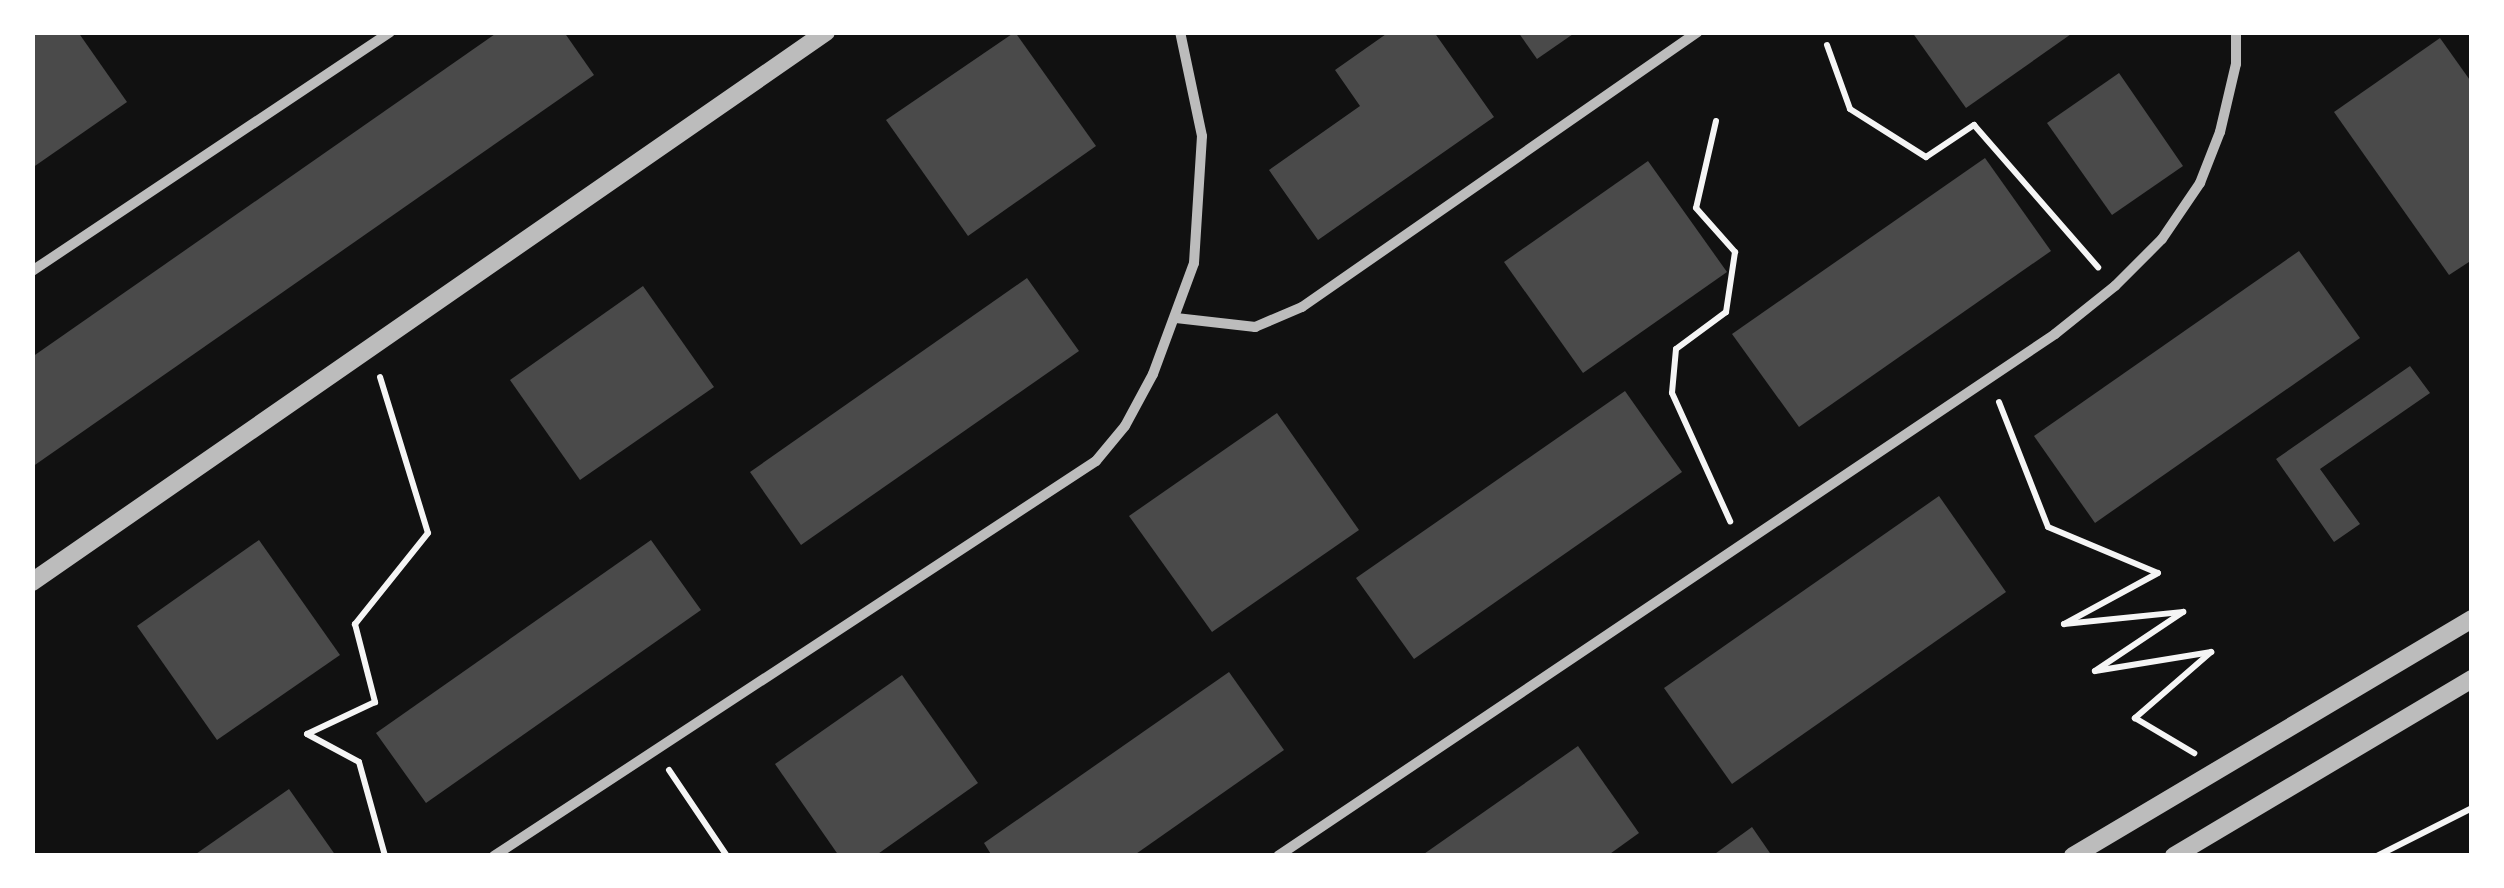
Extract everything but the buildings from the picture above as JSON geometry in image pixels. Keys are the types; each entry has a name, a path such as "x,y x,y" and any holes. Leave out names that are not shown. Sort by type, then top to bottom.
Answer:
{"street":[{"path":"32,271 390,32"},
{"path":"32,582 826,32"},
{"path":"494,856 1096,460 1125,426 1176,318 1194,263 1202,136 1180,32"},
{"path":"1176,318 1215,327 1255,327 1302,307 1698,32"},
{"path":"1278,856 1990,377 2115,286 2162,239 2200,183 2220,132 2236,64 2236,32"},
{"path":"2073,856 2472,619"},
{"path":"2174,856 2472,679"}],"path":[{"path":"1827,45 1850,109 1926,157 1974,125 2115,286"},
{"path":"1716,121 1696,208 1736,252 1726,312 1676,349 1672,394 1742,544"},
{"path":"371,348 428,533 355,624 375,702 307,734 359,762 385,856"},
{"path":"1990,377 2048,526 2158,573 2064,624 2182,612 2095,671 2211,652 2134,718 2219,768"},
{"path":"655,749 727,856"},
{"path":"2377,856 2472,808"}]}
